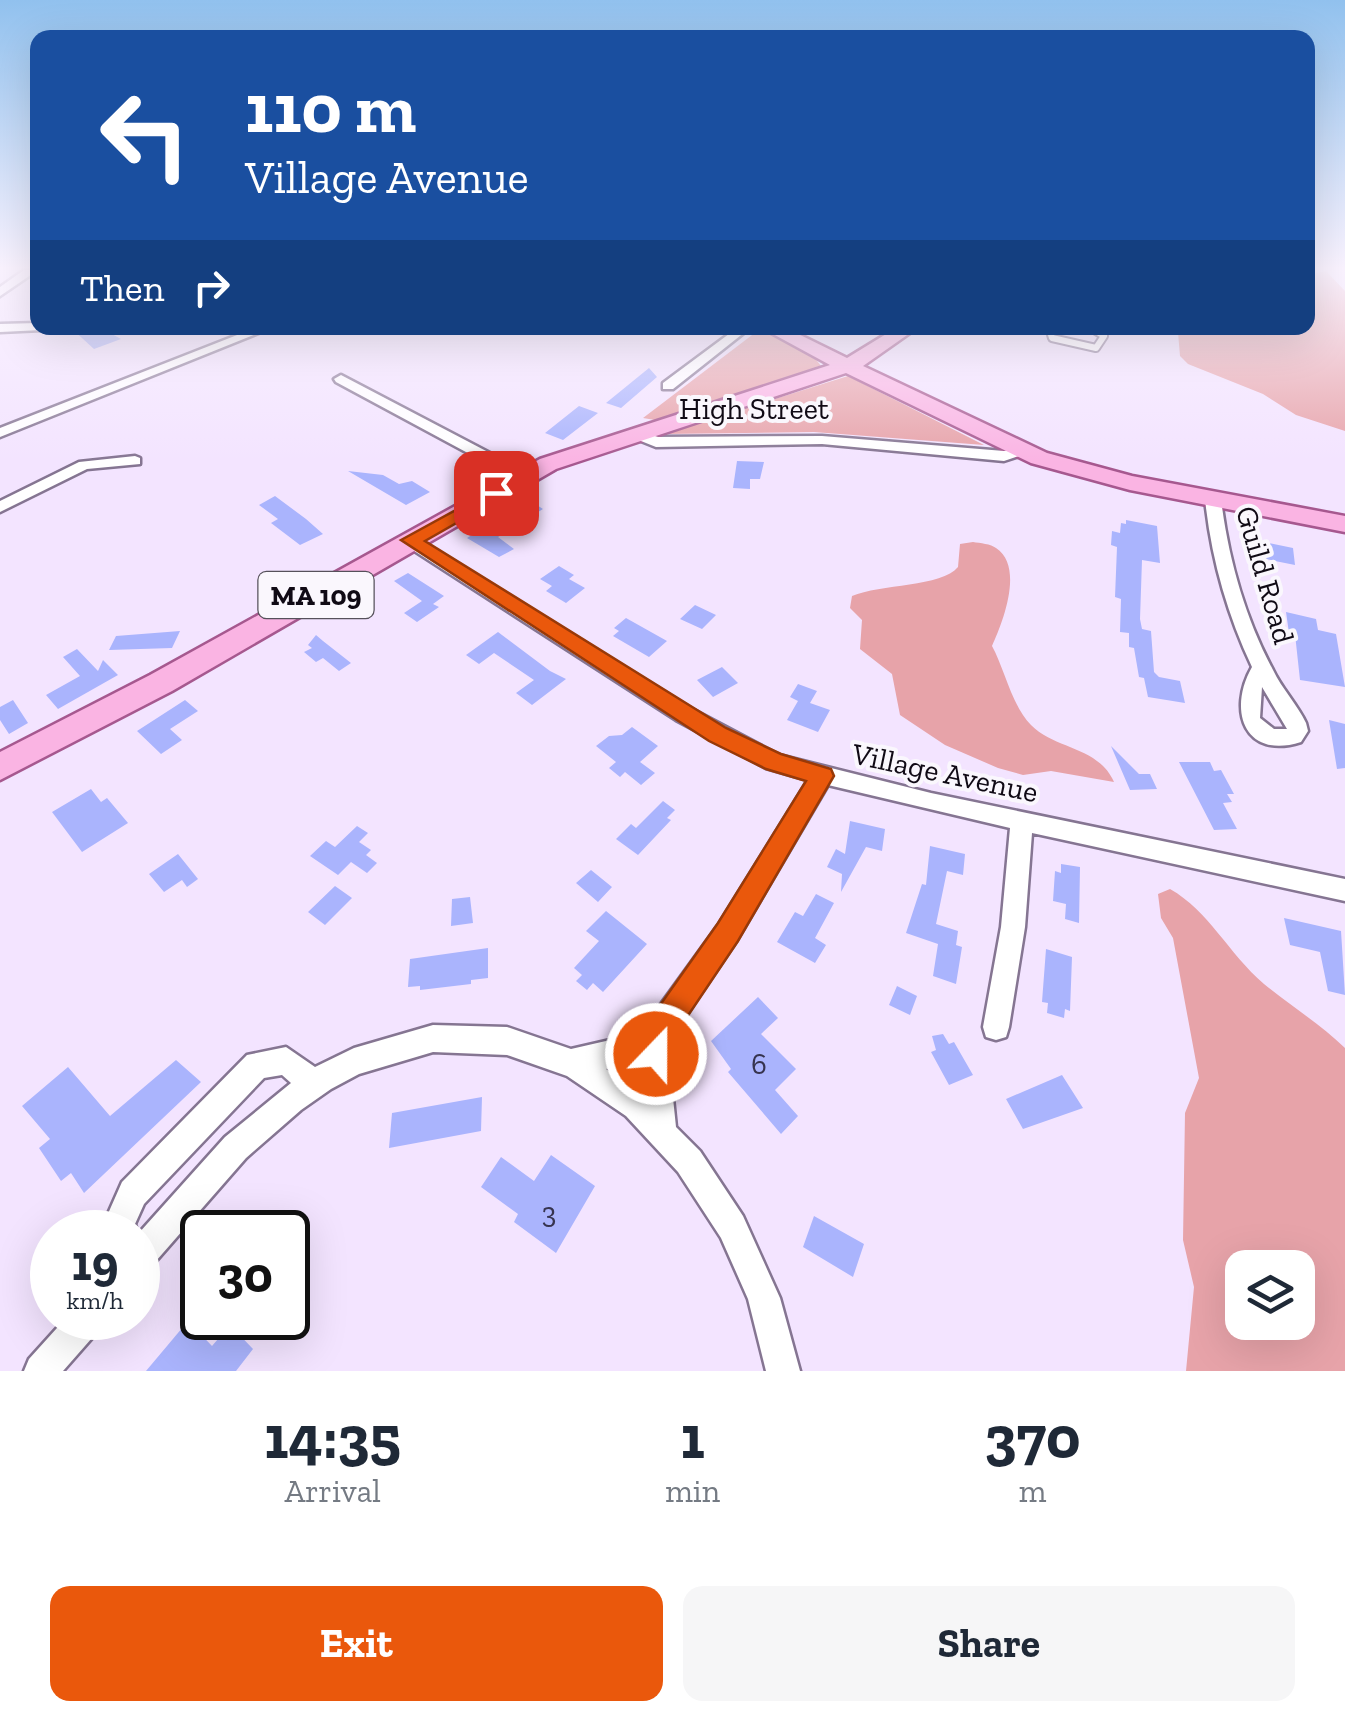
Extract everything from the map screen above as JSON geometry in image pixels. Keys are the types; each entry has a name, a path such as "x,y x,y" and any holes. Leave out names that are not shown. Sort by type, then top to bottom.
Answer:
{"main road":[{"path":"786,335 1023,452"},
{"name":"MA 109","path":"636,434 847,366 897,335"},
{"name":"High Street","path":"0,767 178,674 524,477 574,454 636,434"},
{"name":"High Street","path":"1023,452 1100,476 1345,524"}],"street":[{"path":"0,434 248,335"},
{"path":"668,386 735,335"},
{"path":"342,379 524,477"},
{"name":"High Street","path":"636,434 656,442 800,440 1004,456 1023,452"},
{"path":"0,506 84,465 135,461"},
{"name":"Guild Road","path":"1213,499 1232,582 1261,668"},
{"name":"Village Avenue","path":"410,540 717,734 774,762 822,776 1345,890"},
{"path":"662,1131 656,1069 664,1026 728,932 822,776"},
{"path":"996,1026 1013,927 1022,820"},
{"path":"574,1062 624,1051 664,1026"},
{"path":"160,1233 237,1145 272,1113 314,1084 373,1054 448,1036 522,1042 574,1062 662,1131 702,1175 736,1230 766,1302 783,1371"},
{"path":"125,1210 133,1193 258,1066 286,1061 314,1084"},
{"path":"41,1371 68,1340"}],"lane":[{"path":"1050,335 1096,348 1102,335"}],"shaded area":[{"path":"1345,334 1345,431 1296,415 1263,394 1188,364 1180,356 1178,335"},
{"path":"752,335 772,335 814,357 821,366 655,420 643,418"},
{"path":"848,376 984,445 814,432 664,434"},
{"path":"973,542 996,548 1009,568 1009,596 992,646 1019,708 1041,733 1098,761 1114,782 1051,771 1023,775 945,745 900,715 892,674 860,649 862,620 850,608 852,596 939,578 958,567 960,544"},
{"path":"1170,889 1196,909 1264,984 1345,1048 1345,1371 1186,1371 1194,1287 1183,1240 1185,1113 1199,1078 1173,938 1161,918 1158,894"}],"building":[{"path":"79,335 114,335 121,339 94,349"},
{"path":"649,368 657,377 621,408 606,403"},
{"path":"579,406 598,413 563,440 545,433"},
{"path":"737,461 764,462 760,479 750,479 750,489 733,488"},
{"path":"348,471 383,475 399,484 412,481 430,492 406,505"},
{"path":"275,496 323,534 300,545 271,523 278,519 259,505"},
{"path":"529,500 543,509 498,537 514,549 499,557 467,538"},
{"path":"1126,520 1157,526 1160,563 1142,560 1140,619 1142,629 1151,631 1154,672 1159,677 1180,681 1185,703 1148,697 1144,678 1139,677 1134,648 1129,647 1129,633 1120,632 1121,599 1115,597 1117,547 1111,545 1112,531 1120,533 1121,523 1126,524"},
{"path":"1245,538 1293,548 1295,565 1246,555"},
{"path":"559,566 574,575 569,579 585,588 566,603 546,591 552,586 540,579"},
{"path":"408,573 444,596 433,604 439,607 417,622 404,613 422,601 394,581"},
{"path":"695,605 716,615 702,629 680,619"},
{"path":"1286,612 1316,619 1318,630 1336,634 1345,687 1300,680 1295,634 1289,633"},
{"path":"626,618 667,641 649,657 613,636 619,631 614,628"},
{"path":"180,631 172,648 109,650 116,636"},
{"path":"498,632 566,679 532,705 516,693 534,680 494,653 479,664 466,655"},
{"path":"316,635 351,663 339,671 323,658 316,662 304,652 312,648 308,645"},
{"path":"77,649 98,671 103,660 118,675 58,709 46,695 80,676 63,657"},
{"path":"722,667 738,683 713,697 697,680"},
{"path":"798,684 817,691 810,703 830,710 818,732 787,720 798,701 790,697"},
{"path":"13,700 28,723 9,734 0,720 0,707"},
{"path":"185,700 198,711 170,729 182,740 161,754 137,731"},
{"path":"1329,720 1345,724 1345,768 1337,769"},
{"path":"632,727 658,746 640,762 655,773 641,785 625,772 620,777 609,768 616,762 596,746"},
{"path":"1111,746 1139,774 1150,774 1157,789 1130,790"},
{"path":"1179,762 1210,762 1214,771 1221,770 1234,794 1227,794 1232,802 1223,803 1237,829 1214,830"},
{"path":"91,789 101,802 107,798 128,823 82,852 52,812"},
{"path":"663,801 675,810 667,818 671,820 638,855 616,839 631,824 636,828"},
{"path":"850,821 885,829 882,851 866,847 841,892 842,874 827,867 836,849 845,854"},
{"path":"357,826 368,833 359,842 371,850 366,855 377,863 367,873 351,862 338,875 310,856 326,841 335,847"},
{"path":"930,846 965,854 963,875 947,871 936,924 958,931 956,945 962,947 956,984 933,976 938,944 906,933 922,884 926,885"},
{"path":"178,854 198,879 187,887 182,880 164,892 149,874"},
{"path":"1061,864 1080,867 1079,923 1065,919 1066,904 1053,901 1055,871 1061,873"},
{"path":"591,870 612,887 598,902 576,883"},
{"path":"335,886 352,898 325,925 308,912"},
{"path":"816,894 834,903 815,938 826,945 815,963 777,942 795,912 803,916"},
{"path":"470,897 473,923 451,926 452,899"},
{"path":"606,911 647,944 603,992 593,983 587,990 576,981 582,975 574,968 599,941 586,931"},
{"path":"1284,918 1341,931 1345,995 1328,991 1320,952 1290,945"},
{"path":"488,948 488,978 420,990 420,986 408,987 410,959"},
{"path":"1046,949 1072,957 1070,1011 1065,1009 1064,1018 1047,1013 1048,1003 1042,1002"},
{"path":"897,986 917,996 910,1015 889,1005"},
{"path":"758,997 778,1018 761,1034 796,1069 775,1090 798,1116 781,1134 728,1072 731,1069 711,1041"},
{"path":"943,1034 949,1044 954,1042 973,1075 949,1085 931,1052 936,1050 932,1036"},
{"path":"176,1060 201,1082 84,1193 71,1173 61,1181 39,1148 50,1139 22,1106 68,1067 110,1116"},
{"path":"1062,1075 1083,1108 1023,1129 1006,1099"},
{"path":"482,1097 481,1131 389,1148 392,1113"},
{"path":"551,1155 595,1186 556,1253 514,1222 518,1214 481,1187 501,1157 534,1181"},
{"path":"814,1216 864,1244 853,1277 803,1247"},
{"path":"180,1331 180,1340 206,1340 212,1346 217,1340 244,1340 253,1349 236,1371 146,1371"}],"route":[{"path":"496,493 410,540 717,734 774,762 822,776 728,932 664,1026 656,1054"}]}
